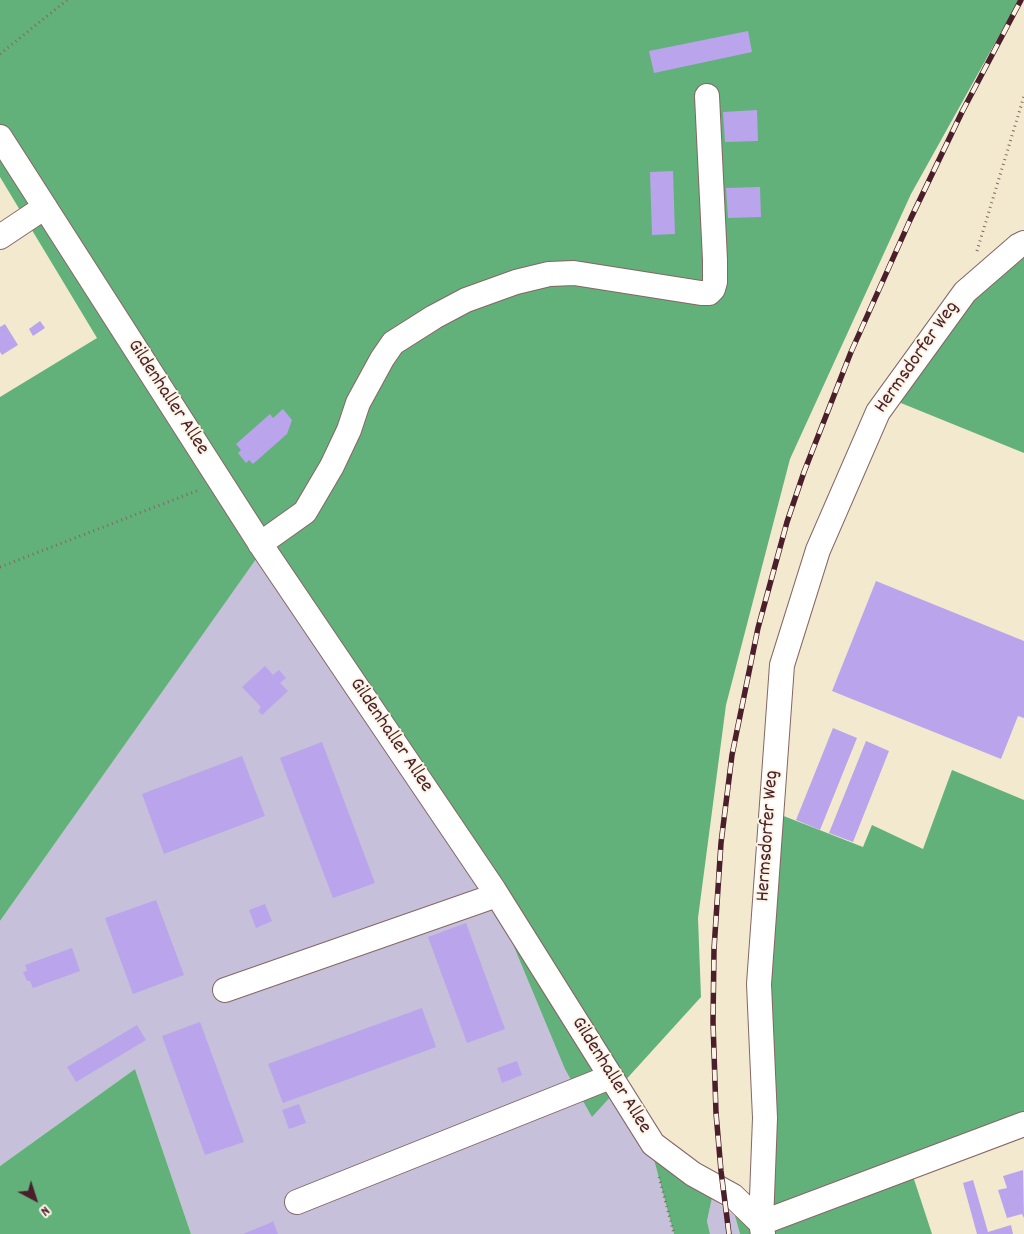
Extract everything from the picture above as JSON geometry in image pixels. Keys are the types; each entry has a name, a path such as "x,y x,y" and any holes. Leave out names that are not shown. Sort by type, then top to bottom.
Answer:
{"street":[{"path":"260,544 305,512 332,466 349,430 358,403 382,359 394,343 434,317 474,297 516,282 549,274 574,273 701,293 713,289 716,260 708,96"},
{"name":"Gildenhaller Allee","path":"0,137 260,544 497,895 653,1144 693,1174 733,1196 762,1228"},
{"path":"0,237 45,207"},
{"name":"Hermsdorfer Weg","path":"762,1228 765,1118 759,984 782,665 818,550 878,412 965,292 1018,246 1024,244"},
{"path":"225,990 497,895"},
{"path":"297,1202 610,1077"},
{"path":"762,1228 1024,1124"}],"path":[{"path":"0,54 67,0"},
{"path":"976,255 1024,96"},
{"path":"0,567 221,482"},
{"path":"653,1144 653,1156 674,1234"}],"shaded area":[{"path":"261,551 653,1156 674,1234 191,1234 135,1069 0,1166 0,921"},
{"path":"712,1198 735,1216 740,1234 710,1234 707,1221"}],"green space":[{"path":"0,0 1019,0 911,194 790,459 726,705 698,918 701,997 592,1117 565,1069 490,889 261,552 0,921 0,397 97,338 0,177"},
{"path":"1024,251 1024,453 891,399 969,297"},
{"path":"952,770 1024,800 1024,1120 907,1158 932,1234 740,1234 735,1216 768,1216 765,981 776,813 863,847 872,825 923,849"},
{"path":"135,1069 191,1234 0,1234 0,1166"},
{"path":"653,1156 712,1198 707,1221 710,1234 674,1234"}],"building":[{"path":"748,31 752,52 654,73 649,51"},
{"path":"757,110 758,141 725,142 723,112"},
{"path":"673,171 675,234 652,235 650,172"},
{"path":"760,187 761,217 728,218 726,188"},
{"path":"40,321 45,328 33,336 29,329"},
{"path":"5,324 18,345 2,355 0,352 0,327"},
{"path":"283,409 292,420 287,434 253,464 249,460 246,463 238,453 241,450 236,444 270,414 273,418"},
{"path":"876,581 1024,641 1024,718 1018,716 1001,759 832,691"},
{"path":"265,666 273,675 279,670 286,678 280,683 288,691 262,715 258,711 261,707 242,687"},
{"path":"833,728 857,738 820,830 796,820"},
{"path":"866,741 889,751 853,842 829,833"},
{"path":"322,742 375,883 333,898 280,758"},
{"path":"242,756 265,816 164,854 142,794"},
{"path":"156,900 184,975 133,994 105,918"},
{"path":"265,904 272,921 256,928 249,910"},
{"path":"466,923 505,1029 467,1043 428,937"},
{"path":"72,948 80,971 33,988 23,972 27,971 25,965"},
{"path":"422,1008 436,1047 283,1103 268,1064"},
{"path":"200,1022 244,1142 205,1155 162,1036"},
{"path":"137,1025 146,1040 76,1082 67,1067"},
{"path":"517,1061 522,1075 502,1083 497,1068"},
{"path":"299,1104 306,1123 289,1129 282,1110"},
{"path":"1023,1170 1024,1218 1022,1214 1007,1218 998,1190 1007,1188 1003,1176"},
{"path":"973,1180 988,1232 1011,1225 1013,1234 977,1234 963,1183"},
{"path":"273,1221 278,1234 243,1234 270,1223"}],"railway":[{"path":"729,1234 716,1113 713,1022 714,949 721,843 732,755 758,628 787,522 804,472 851,352 911,218 962,112 1021,0"}]}
